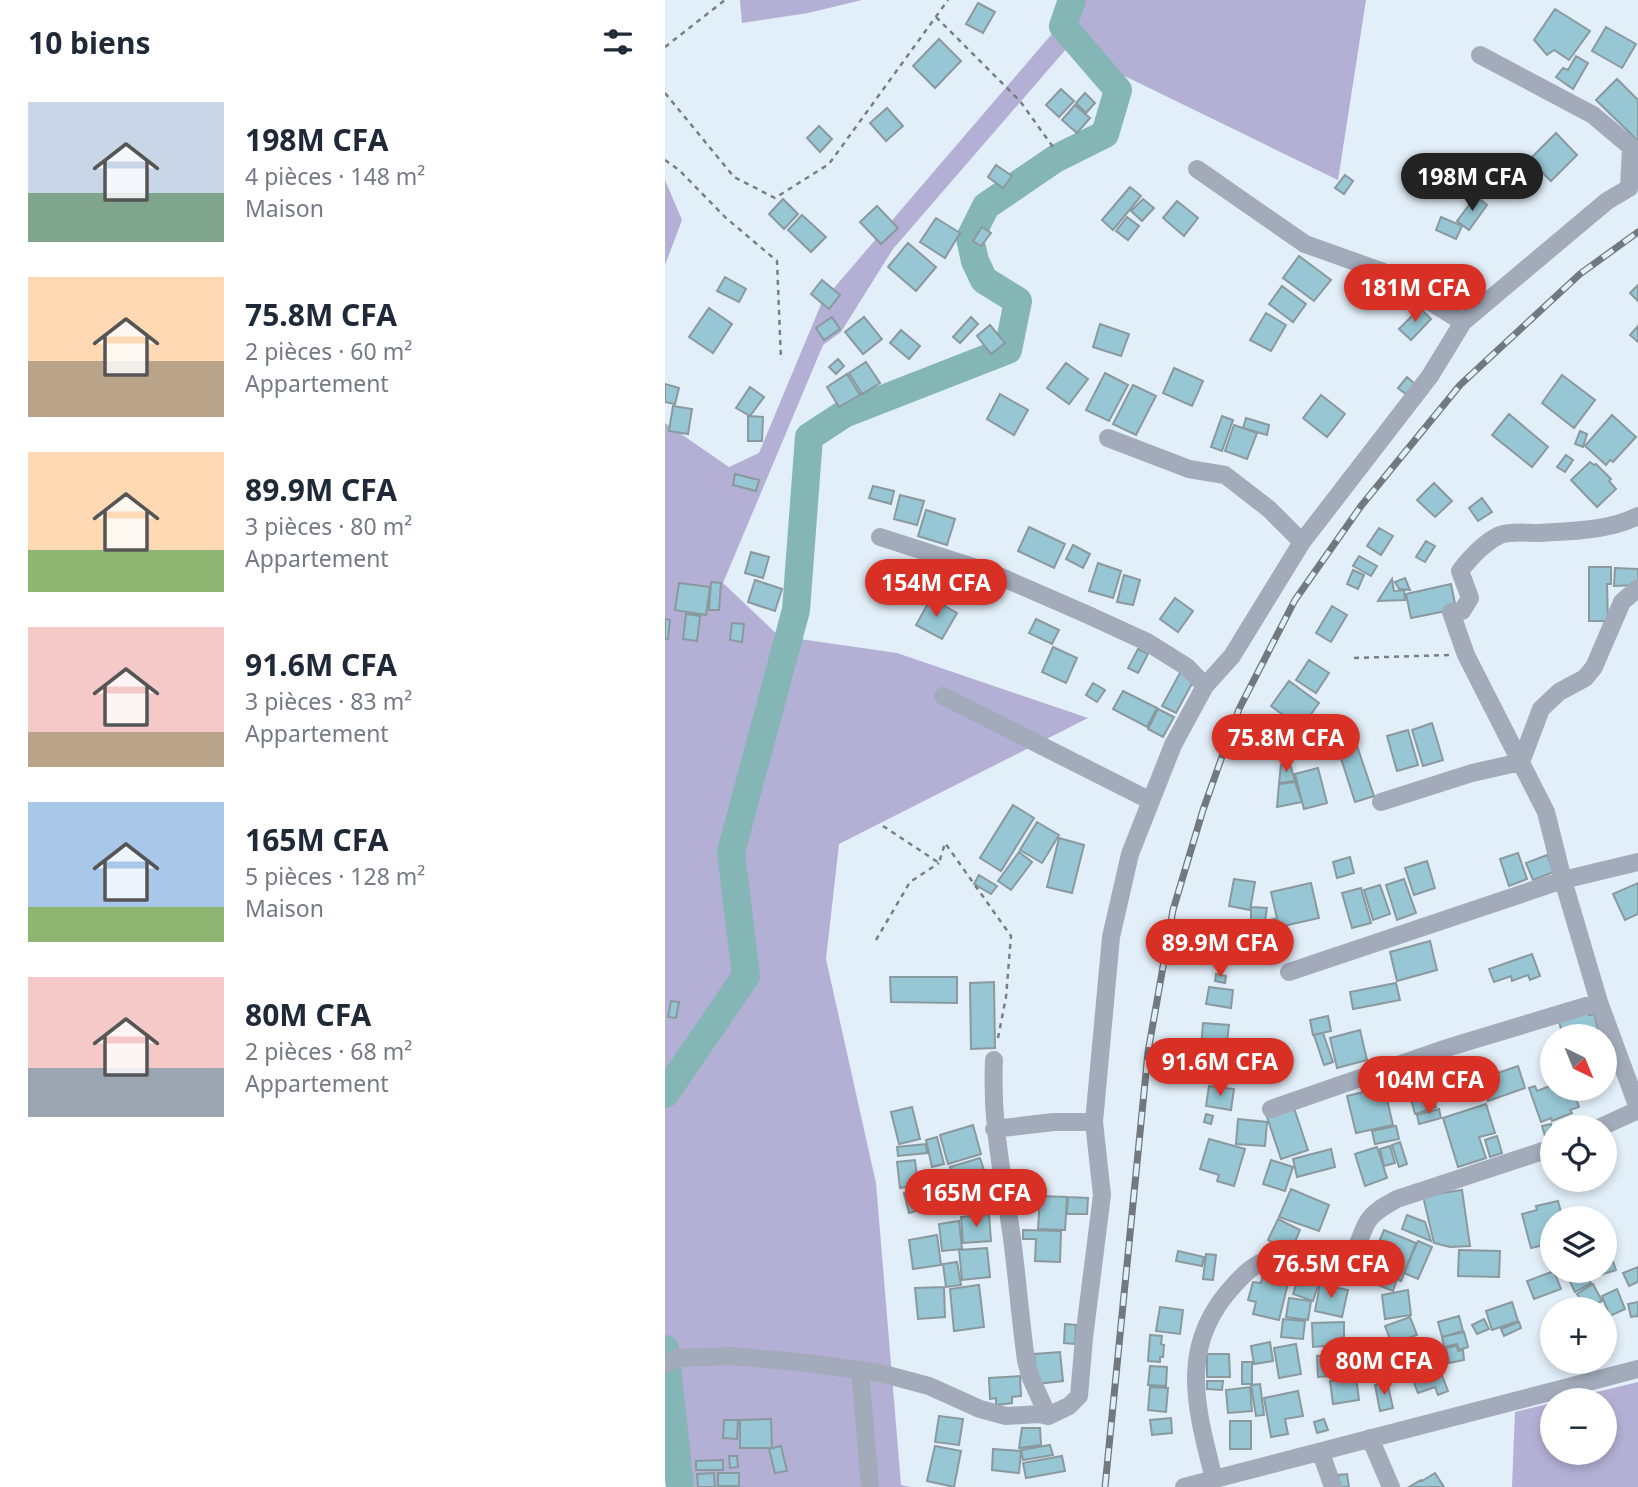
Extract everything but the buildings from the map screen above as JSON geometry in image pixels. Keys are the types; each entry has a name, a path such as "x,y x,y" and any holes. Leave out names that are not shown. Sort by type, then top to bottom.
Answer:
{"street":[{"path":"671,1361 731,1356 860,1370 929,1386 992,1413 1006,1416 1048,1416 1069,1406 1079,1396 1102,1195 1094,1122 1111,937 1130,854 1174,744 1205,686 1232,656 1302,542 1430,376 1463,322 1607,201 1629,188 1631,147 1593,115 1480,55"},
{"path":"1197,169 1305,244 1381,271 1463,322"},
{"path":"1108,438 1189,469 1226,475 1269,509 1302,542"},
{"path":"1617,1119 1638,1109 1599,1002 1546,812 1467,654 1451,612 1462,611 1470,598 1460,571 1492,540 1503,534 1562,532 1617,525 1638,516"},
{"path":"880,537 992,573 1086,614 1147,642 1187,667 1205,686"},
{"path":"1521,762 1541,709 1559,692 1585,678 1594,667 1622,602 1638,588"},
{"path":"943,696 1151,801"},
{"path":"1381,802 1472,773 1521,762"},
{"path":"1289,972 1563,880 1638,862"},
{"path":"1271,1109 1450,1047 1599,1002"},
{"path":"994,1060 994,1129 1012,1239 1026,1360 1048,1416"},
{"path":"994,1129 1054,1122 1094,1122"},
{"path":"1221,1481 1197,1409 1198,1353 1203,1331 1221,1298 1244,1275 1268,1260 1326,1265 1343,1260 1355,1252 1368,1221 1379,1209 1397,1199 1540,1152"},
{"path":"1184,1487 1221,1481 1370,1438 1638,1369"},
{"path":"860,1370 870,1487"},
{"path":"1370,1438 1391,1487"},
{"path":"1321,1452 1333,1487"}],"path":[{"path":"665,47 725,0"},
{"path":"665,93 734,177 775,198 828,164 948,0"},
{"path":"936,17 1020,101 1053,147"},
{"path":"665,160 679,170 726,218 777,261 781,360"},
{"path":"1354,658 1467,654"},
{"path":"883,826 939,863"},
{"path":"876,940 910,883 939,863 945,843 1011,936 1006,997 994,1060"}],"shaded area":[{"path":"740,0 862,0 808,13 742,23"},
{"path":"1081,0 1366,0 1338,180 1067,48 893,249 841,332 823,345 723,583 779,636 897,653 1088,718 839,844 826,959 876,1183 901,1485 911,1487 676,1487 665,1481 665,423 729,467 759,453 822,302"},
{"path":"665,180 682,220 665,265"},
{"path":"1638,1382 1638,1487 1512,1487 1515,1412 1540,1406 1540,1465 1617,1465 1617,1388 1613,1388"}],"waterway":[{"path":"665,1094 746,976 731,852 796,610 809,437 844,414 1008,350 1018,301 984,280 975,261 970,238 986,206 1055,159 1105,134 1118,90 1063,26 1072,0"},
{"path":"665,1349 680,1487"}],"railway":[{"path":"1105,1487 1148,1052 1173,910 1203,810 1239,709 1295,600 1361,506 1460,385 1580,274 1638,232"}]}
